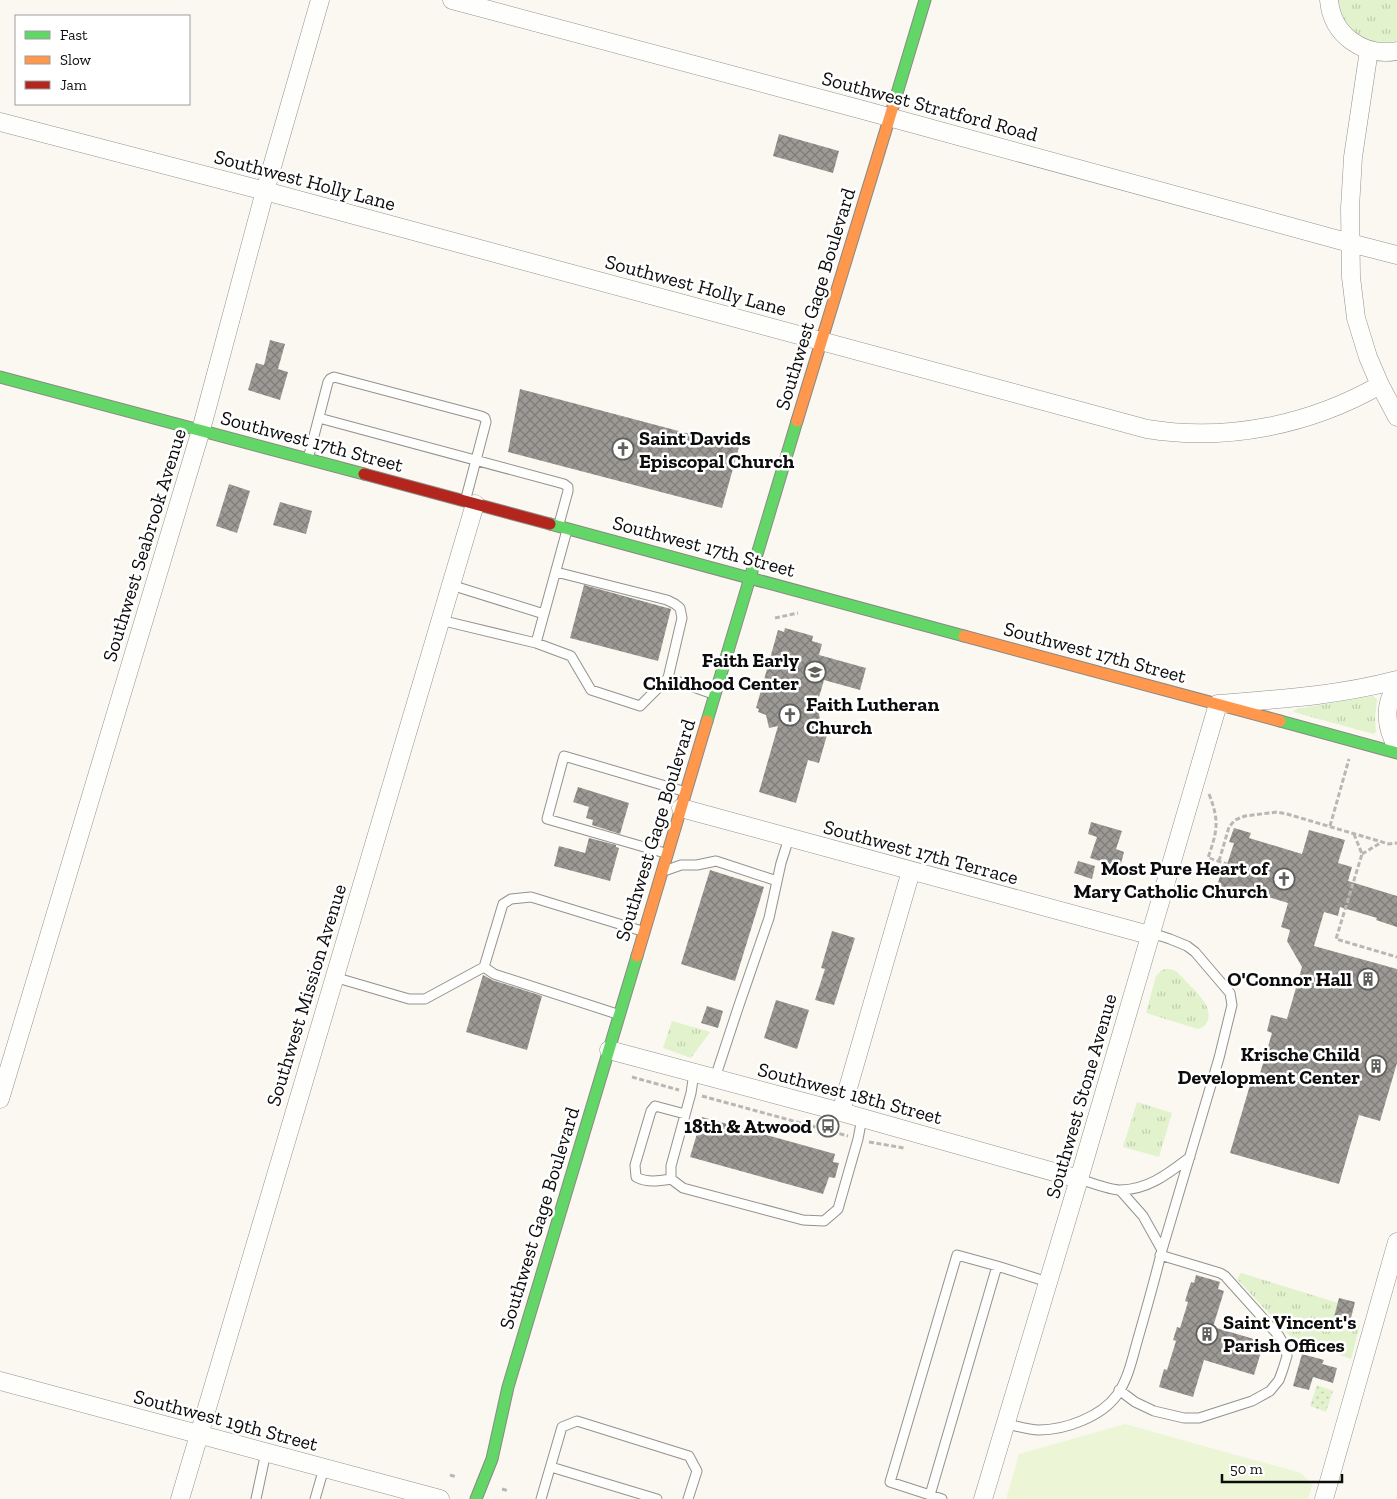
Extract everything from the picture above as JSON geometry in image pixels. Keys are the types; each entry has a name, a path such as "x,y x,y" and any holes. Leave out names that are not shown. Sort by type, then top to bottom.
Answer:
{"main road":[{"name":"Southwest Gage Boulevard","path":"476,1499 484,1484 500,1427 508,1387 924,0"},
{"name":"Southwest 17th Street","path":"0,377 1397,753"}],"street":[{"name":"Southwest Seabrook Avenue","path":"0,1099 201,430 265,191 320,0"},
{"name":"Southwest Stratford Road","path":"452,0 1397,255"},
{"path":"1329,0 1333,19 1342,33 1354,43 1369,50 1385,53 1397,51"},
{"path":"1369,50 1353,157 1350,208 1351,277 1356,318 1368,357 1397,417"},
{"name":"Southwest Holly Lane","path":"0,122 265,191 1122,423 1165,432 1238,432 1278,425 1358,398 1380,385"},
{"name":"Southwest Mission Avenue","path":"180,1499 451,585 470,502"},
{"path":"1218,704 1331,694 1397,680"},
{"path":"1397,688 1391,694 1387,715 1388,728 1397,747"},
{"name":"Southwest Stone Avenue","path":"983,1499 1218,704"},
{"name":"Southwest 17th Terrace","path":"683,800 789,838 1149,935"},
{"path":"841,1112 911,871"},
{"name":"Southwest 18th Street","path":"609,1050 841,1112 1079,1179"},
{"path":"1324,1499 1397,1242"},
{"name":"Southwest 19th Street","path":"0,1381 440,1499"}],"lane":[{"path":"308,459 328,382 334,377 472,413 485,418 486,422 476,460 470,502"},
{"path":"318,418 564,484 568,487 556,572 536,643"},
{"path":"440,620 536,643 571,656 591,690 640,706 668,678 682,618 680,608 675,604 556,572"},
{"path":"451,585 544,614"},
{"path":"668,678 715,694"},
{"path":"668,854 547,819 564,756 683,800"},
{"path":"715,1078 769,918 789,838"},
{"path":"662,872 681,865 697,865 716,861 777,880"},
{"path":"334,977 410,1000 425,999 484,967 504,904 511,899 531,897 644,932"},
{"path":"1006,1424 1038,1430 1053,1429 1080,1422 1110,1403 1120,1390 1129,1371 1232,1005 1230,993 1196,952 1187,946 1161,936 1149,935"},
{"path":"484,967 494,974 619,1015"},
{"path":"671,1179 671,1166 691,1093 694,1072"},
{"path":"685,1114 655,1106 651,1111 635,1165 636,1176 642,1180 656,1182 671,1179 683,1188 803,1220 824,1221 838,1209 862,1118"},
{"path":"1079,1179 1120,1190 1145,1186 1166,1176 1190,1157"},
{"path":"1120,1190 1143,1216 1161,1253 1225,1276 1279,1336 1287,1356 1279,1380 1270,1391 1252,1401 1199,1418 1184,1418 1154,1411 1135,1402 1120,1390"},
{"path":"942,1499 890,1482 957,1255 1048,1282"},
{"path":"930,1495 997,1266"},
{"path":"541,1499 562,1427 576,1420 689,1456 697,1471 688,1499"},
{"path":"256,1499 266,1452"},
{"path":"550,1467 657,1499"},
{"path":"315,1499 324,1468"}],"path":[{"path":"1330,826 1350,756 1355,758"},
{"path":"1206,787 1216,811 1216,831 1208,858 1228,864"},
{"path":"1219,861 1229,827 1240,816 1282,812 1389,844 1397,842"},
{"path":"1354,834 1362,854 1336,939 1397,957"},
{"path":"1362,854 1382,842"},
{"path":"632,1077 858,1139 912,1150"},
{"path":"450,1475 456,1477"},
{"path":"501,1489 509,1491"}],"green space":[{"path":"1338,0 1397,0 1397,41 1376,42 1360,36 1349,26 1341,14"},
{"path":"1373,696 1377,699 1376,731 1374,734 1293,712 1296,709"},
{"path":"1165,969 1177,972 1205,1003 1209,1015 1205,1025 1198,1029 1146,1013 1156,976"},
{"path":"672,1021 710,1032 691,1058 663,1048"},
{"path":"1137,1102 1172,1113 1159,1157 1123,1147"},
{"path":"1241,1273 1338,1303 1334,1317 1360,1325 1351,1359 1292,1338 1237,1279"},
{"path":"1317,1385 1333,1391 1326,1412 1310,1406"},
{"path":"1125,1424 1301,1473 1312,1485 1308,1499 1006,1499 1019,1454"}],"building":[{"path":"779,134 839,151 833,173 773,156"},
{"path":"270,340 285,344 278,369 288,372 280,400 248,390 256,363 264,365"},
{"name":"Saint Davids Episcopal Church","path":"520,389 739,447 722,508 508,452"},
{"path":"229,484 250,491 237,533 216,526"},
{"path":"280,502 312,511 306,534 273,525"},
{"path":"584,585 671,609 658,661 570,638"},
{"name":"Faith Lutheran Church","path":"785,628 813,636 812,641 822,644 819,655 866,668 860,690 824,680 817,704 821,724 819,733 827,735 819,763 808,760 796,803 759,792 778,726 769,728 766,715 758,712 759,709 756,708 778,630 784,632"},
{"path":"578,787 629,803 620,834 592,825 593,820 586,818 589,807 573,802"},
{"path":"1091,822 1122,831 1116,849 1124,852 1120,867 1090,858 1097,837 1088,834"},
{"path":"1234,828 1251,833 1249,838 1302,854 1309,830 1345,840 1338,863 1352,867 1348,881 1397,896 1397,927 1376,920 1377,918 1340,907 1338,916 1324,912 1314,946 1397,969 1397,1063 1380,1121 1359,1115 1339,1184 1230,1153 1250,1085 1256,1087 1272,1033 1267,1031 1271,1015 1287,1019 1302,967 1287,941 1290,930 1281,927 1288,903 1235,887 1234,891 1217,886 1222,870 1225,871 1234,843 1229,842"},
{"path":"589,838 616,845 619,848 610,881 554,866 559,846 585,853"},
{"path":"1078,861 1095,866 1092,879 1074,873"},
{"path":"710,870 764,887 735,981 681,964"},
{"path":"832,931 855,938 834,1005 815,1000 825,969 821,968"},
{"path":"483,975 492,980 542,996 527,1050 466,1032"},
{"path":"776,1000 809,1010 797,1049 764,1038"},
{"path":"707,1006 723,1011 718,1028 701,1023"},
{"path":"702,1117 835,1154 833,1162 839,1163 835,1178 829,1177 823,1194 690,1157"},
{"name":"Saint Vincent's Parish Offices","path":"1196,1275 1220,1282 1218,1289 1224,1291 1213,1327 1264,1342 1254,1375 1204,1360 1193,1397 1159,1387 1164,1369 1167,1370 1176,1341 1173,1340 1177,1327 1180,1328 1188,1302 1185,1301 1191,1282 1194,1283"},
{"path":"1339,1298 1355,1302 1350,1322 1334,1317"},
{"path":"1302,1354 1324,1360 1322,1364 1337,1368 1333,1383 1313,1377 1309,1390 1293,1386"}],"traffic: fast":[{"path":"895,100 925,0"},
{"path":"0,377 364,474"},
{"path":"707,721 797,421"},
{"path":"550,524 964,636"},
{"path":"1280,721 1397,753"},
{"path":"476,1499 492,1459 508,1387 637,956"}],"traffic: slow":[{"path":"797,421 895,100"},
{"path":"964,636 1280,721"},
{"path":"637,956 707,721"}],"traffic: jam":[{"path":"364,474 550,524"}],"place":[{"name":"Saint Davids Episcopal Church","path":"623,449"},
{"name":"Faith Early Childhood Center","path":"815,672"},
{"name":"Faith Lutheran Church","path":"790,715"},
{"name":"Most Pure Heart of Mary Catholic Church","path":"1284,879"},
{"name":"O'Connor Hall","path":"1368,979"},
{"name":"Krische Child Development Center","path":"1376,1066"},
{"name":"18th & Atwood","path":"828,1126"},
{"name":"Saint Vincent's Parish Offices","path":"1207,1334"}]}
